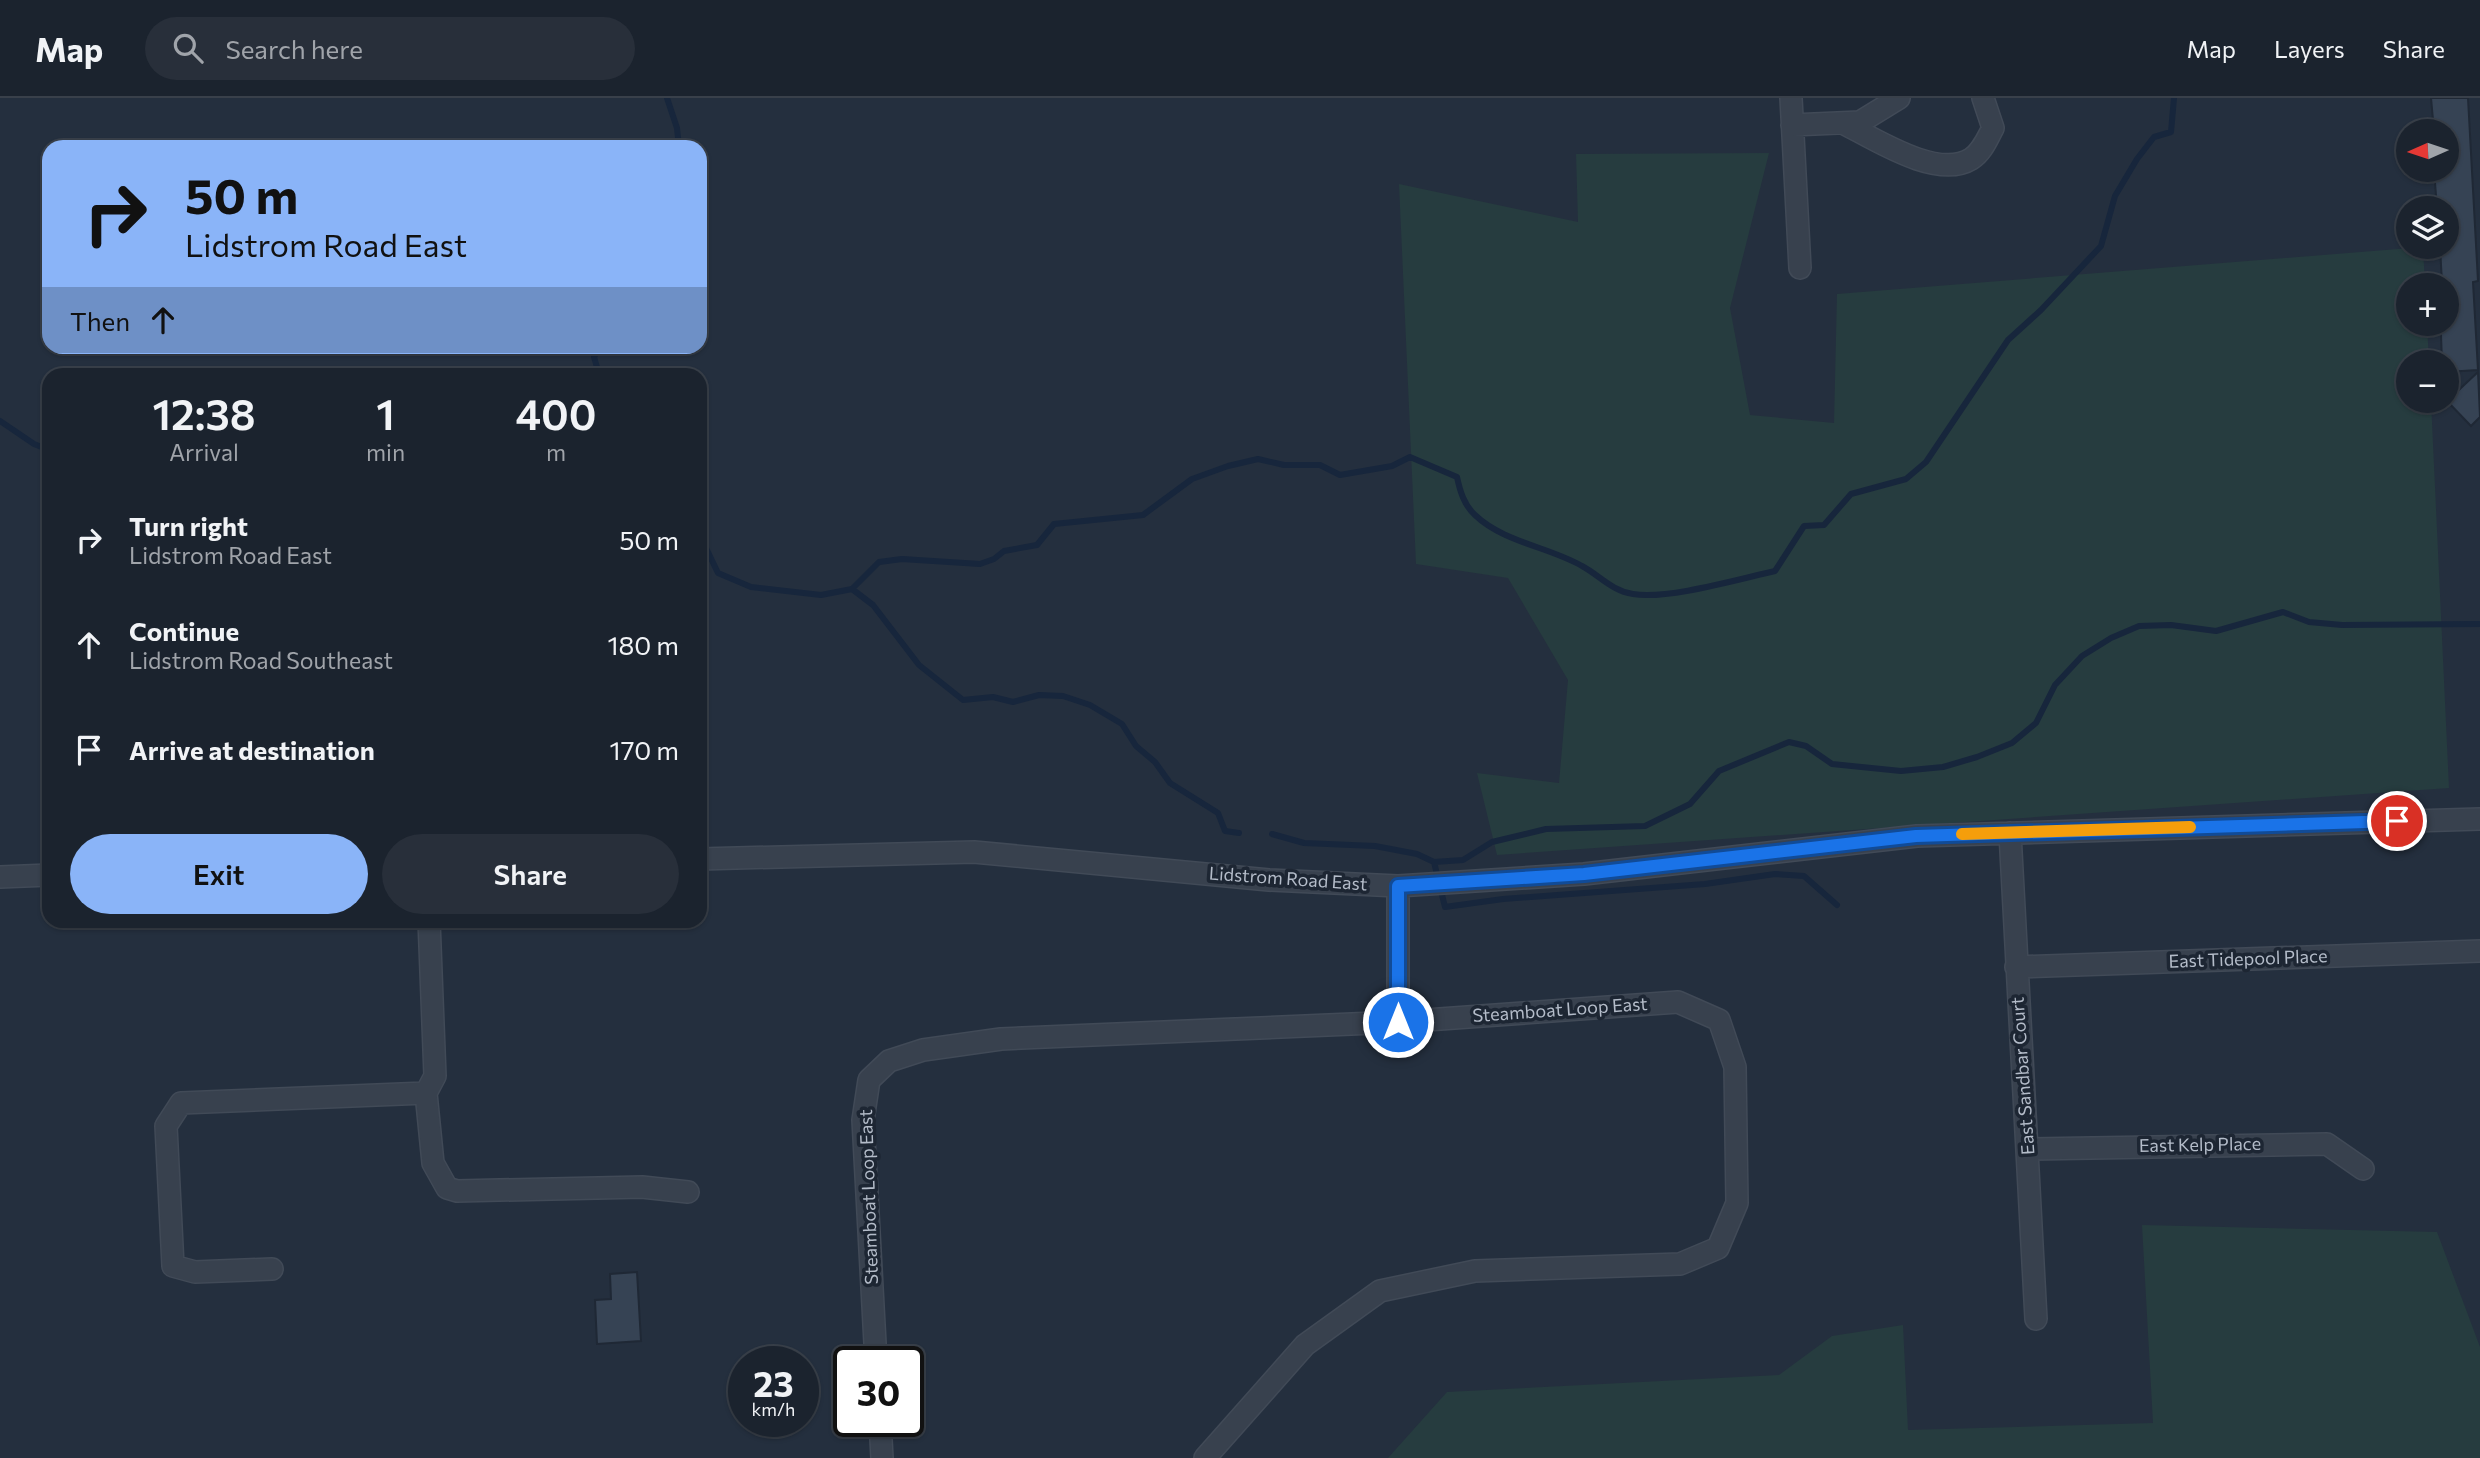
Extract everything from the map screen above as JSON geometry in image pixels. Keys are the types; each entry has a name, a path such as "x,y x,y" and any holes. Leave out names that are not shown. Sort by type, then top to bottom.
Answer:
{"street":[{"path":"1791,98 1800,268"},
{"path":"1792,125 1860,122 1899,98"},
{"path":"1843,123 1933,165 1951,166 1971,159 1983,148 1993,128 1983,98"},
{"name":"Lidstrom Road East","path":"707,859 974,852 1269,880 1398,886 1584,874 1916,836 2480,819"},
{"name":"East Sandbar Court","path":"2011,833 2036,1319"},
{"path":"0,877 42,876"},
{"path":"1398,886 1398,1022"},
{"path":"429,928 435,1076 426,1093 433,1163 447,1188 457,1191 642,1187 688,1192"},
{"name":"East Tidepool Place","path":"2016,967 2480,951"},
{"name":"Steamboat Loop East","path":"875,1346 863,1120 869,1080 889,1061 923,1050 1002,1040 1398,1022 1678,1002 1719,1020 1735,1067 1737,1203 1718,1248 1680,1264 1475,1271 1380,1291 1305,1345 1205,1458"},
{"path":"272,1269 195,1272 173,1266 166,1126 181,1103 426,1093"},
{"name":"East Kelp Place","path":"2028,1149 2327,1144 2363,1169"},
{"path":"881,1437 882,1458"}],"green space":[{"path":"1769,153 1730,308 1750,415 1834,423 1837,294 2396,249 2396,259 2424,259 2424,273 2396,273 2396,336 2428,336 2428,350 2396,350 2396,413 2432,413 2449,788 1497,855 1477,773 1559,783 1568,680 1508,578 1416,564 1399,184 1578,222 1576,154"},
{"path":"2142,1225 2437,1232 2480,1347 2480,1458 1388,1458 1447,1392 1779,1375 1832,1336 1903,1325 1908,1430 2153,1423"}],"building":[{"path":"2431,98 2468,98 2478,281 2473,282 2478,370 2459,371 2459,350 2442,350 2441,336 2459,336 2459,273 2441,273 2441,259 2459,259 2459,196 2436,196 2435,182 2459,182 2459,119 2433,119"},
{"path":"2478,372 2480,417 2471,426 2459,413 2459,390"},
{"path":"637,1272 641,1341 597,1344 595,1300 611,1299 610,1274"}],"waterway":[{"path":"667,98 678,140"},
{"path":"707,550 718,573 751,587 821,595 852,589 879,562 902,559 980,564 994,559 1004,551 1037,545 1054,524 1143,515 1192,479 1228,466 1258,459 1284,465 1320,465 1340,475 1392,466 1410,457 1457,477 1468,507 1486,524 1512,538 1569,559 1625,592 1664,594 1775,571 1804,526 1824,525 1851,494 1906,479 1926,462 2008,340 2041,310 2101,246 2115,196 2137,159 2154,137 2171,132 2174,98"},
{"path":"596,354 597,368"},
{"path":"0,421 42,447"},
{"path":"852,589 873,605 919,665 963,700 993,697 1013,702 1039,695 1063,696 1090,705 1122,724 1136,746 1155,762 1170,783 1218,813 1225,831 1239,833"},
{"path":"1272,834 1304,843 1375,846 1417,854 1434,862 1463,860 1492,842 1546,829 1645,826 1690,804 1719,771 1789,742 1806,746 1832,764 1901,771 1943,767 1977,757 2012,743 2036,723 2055,685 2082,656 2111,638 2139,626 2171,625 2216,631 2283,612 2309,622 2342,625 2480,624"},
{"path":"1434,862 1445,907 1503,899 1705,884 1775,874 1804,876 1837,905"}],"slow traffic":[{"path":"1962,834 2190,827"}],"route":[{"path":"1398,1022 1398,886 1463,884 1584,874 1916,836 2397,821"}]}
